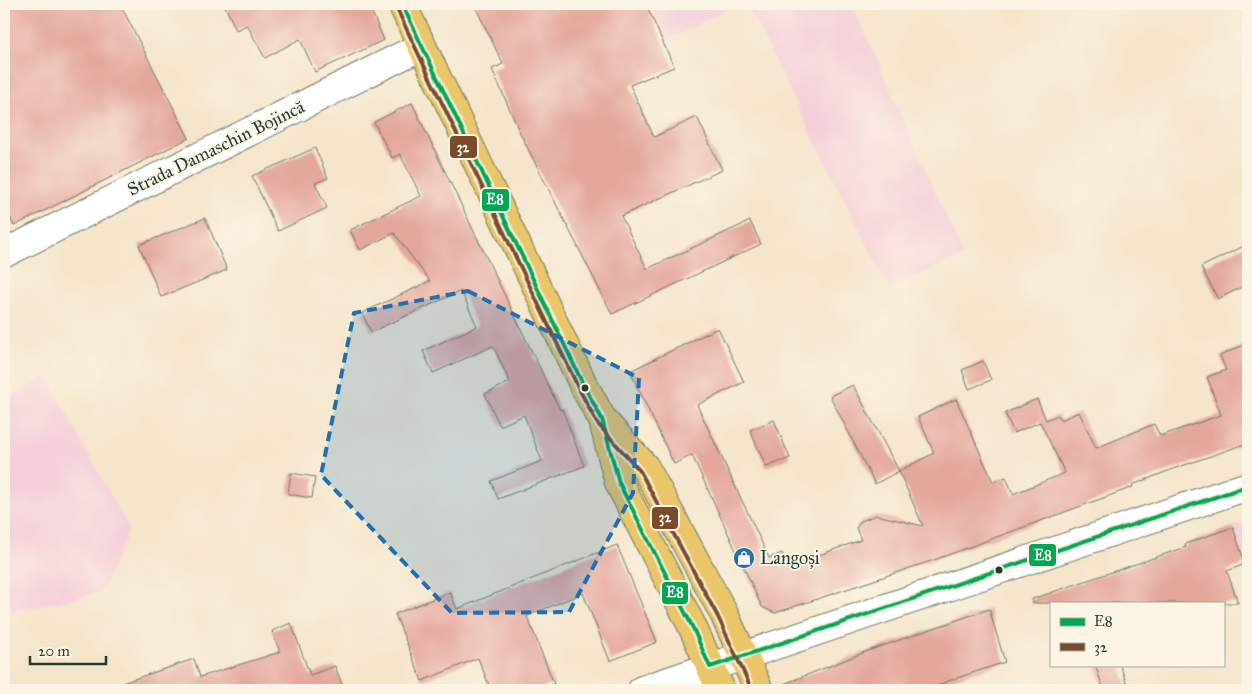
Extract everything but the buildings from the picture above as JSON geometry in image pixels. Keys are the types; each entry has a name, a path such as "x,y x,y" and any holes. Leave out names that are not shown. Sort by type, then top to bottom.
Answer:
{"main road":[{"path":"402,4 583,384 602,419 619,483 692,626 716,679"},
{"path":"602,419 646,467 724,614 759,690"}],"street":[{"name":"Strada Damaschin Bojincă","path":"10,251 422,46"},
{"path":"642,690 716,679 744,656 1248,486"}],"highlighted area":[{"path":"468,291 639,378 633,493 569,612 452,613 321,475 354,313"}],"shaded area":[{"path":"649,4 738,4 667,40"},
{"path":"746,4 852,4 964,256 889,288"},
{"path":"47,377 129,529 101,593 4,613 4,400"},
{"path":"1248,522 1248,572 1233,527"}],"transit line":[{"name":"E8","path":"402,4 583,384 602,419 619,483 692,626 710,667 1248,486"},
{"name":"32","path":"396,7 578,387 597,423 640,471 718,617 752,690"}],"place":[{"name":"Langoși","path":"744,558"}]}
